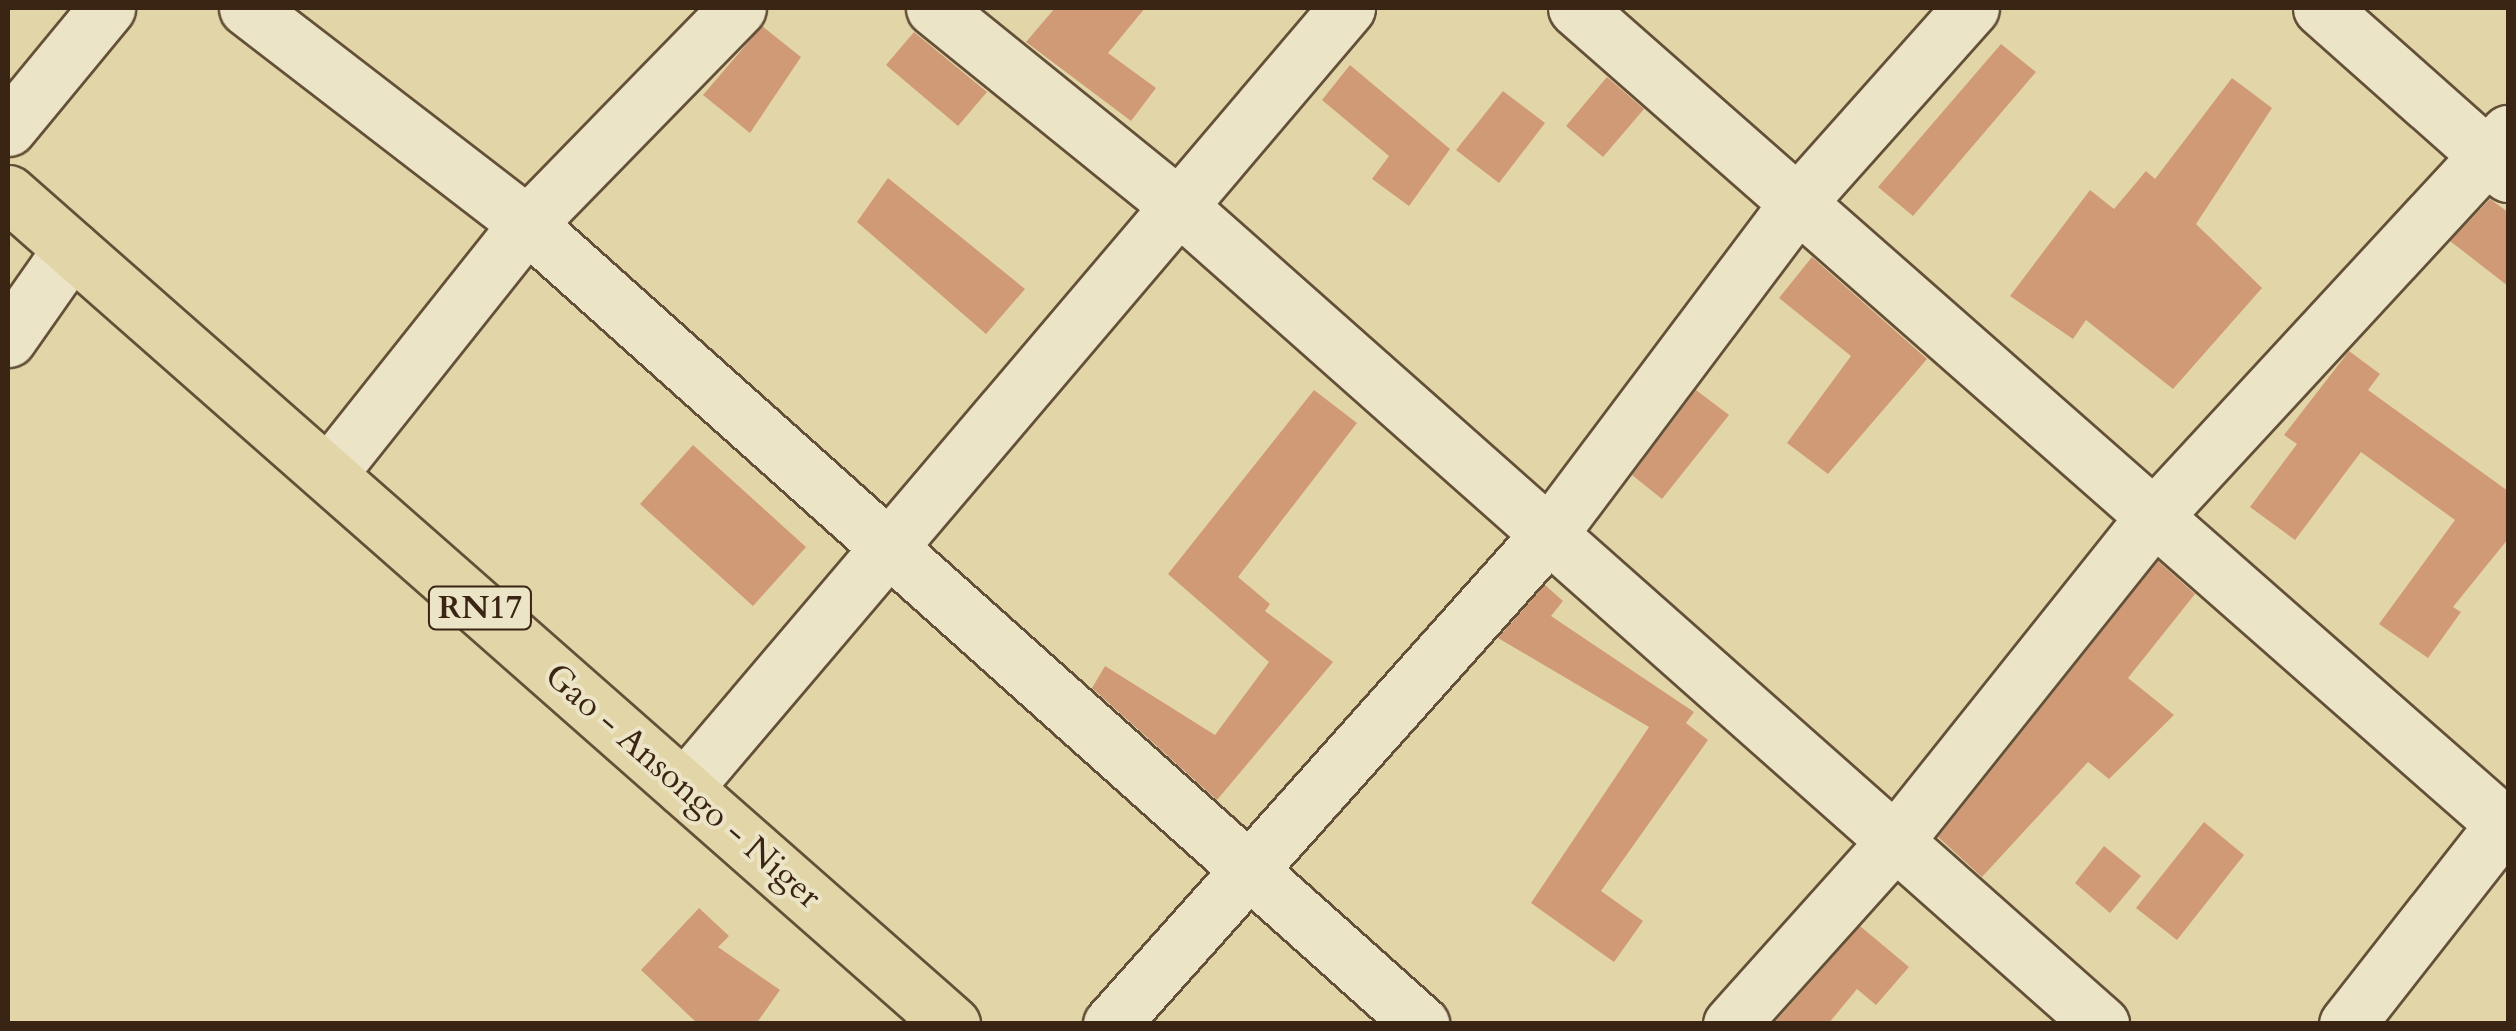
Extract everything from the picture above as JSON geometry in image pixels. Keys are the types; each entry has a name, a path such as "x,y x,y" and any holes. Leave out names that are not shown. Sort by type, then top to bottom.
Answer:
{"main road":[{"name":"Gao - Ansongo - Niger","path":"8,192 952,1024"}],"street":[{"path":"8,128 107,8"},
{"path":"247,8 528,224 889,556 1421,1024"},
{"path":"328,474 528,224 738,8"},
{"path":"934,8 1182,208 2100,1024"},
{"path":"684,788 889,556 1347,8"},
{"path":"1576,8 2507,824 2347,1024"},
{"path":"1111,1024 1549,534 1798,202 1971,8"},
{"path":"1731,1024 1896,841 2154,516 2501,154 2321,8"},
{"path":"8,339 71,249"}],"building":[{"path":"1055,8 1145,8 1108,53 1156,88 1131,121 1026,42"},
{"path":"762,26 801,57 750,133 703,95"},
{"path":"914,32 987,92 958,126 886,65"},
{"path":"2001,44 2036,72 1913,216 1878,187"},
{"path":"1350,65 1450,149 1409,206 1372,179 1389,156 1322,100"},
{"path":"1607,77 1644,109 1603,157 1566,126"},
{"path":"2232,78 2272,108 2196,224 2262,288 2173,389 2086,320 2073,339 2010,296 2090,190 2114,209 2146,171 2155,179"},
{"path":"1503,91 1545,123 1499,183 1456,150"},
{"path":"888,178 1025,289 986,334 857,222"},
{"path":"2490,199 2508,212 2508,286 2450,241"},
{"path":"1812,257 1927,359 1828,474 1787,443 1851,356 1779,298"},
{"path":"2349,351 2380,374 2368,390 2508,491 2508,539 2453,607 2461,612 2428,658 2379,624 2455,520 2361,452 2295,540 2250,507 2297,444 2284,435"},
{"path":"1314,390 1357,423 1238,577 1270,604 1265,611 1333,662 1217,800 1092,688 1105,666 1215,735 1269,662 1168,574"},
{"path":"1696,390 1729,415 1662,499 1632,475"},
{"path":"693,445 806,547 753,606 640,504"},
{"path":"2158,561 2195,594 2128,678 2174,715 2109,779 2088,762 1982,877 1938,837"},
{"path":"1545,585 1563,601 1551,616 1694,712 1686,723 1708,740 1601,891 1643,921 1614,962 1531,903 1649,727 1498,638"},
{"path":"2204,822 2244,855 2177,940 2136,908"},
{"path":"2104,846 2141,876 2110,913 2075,883"},
{"path":"699,908 729,936 718,947 780,990 756,1024 698,1024 641,970"},
{"path":"1860,926 1909,967 1876,1005 1857,989 1828,1024 1773,1024"}]}
